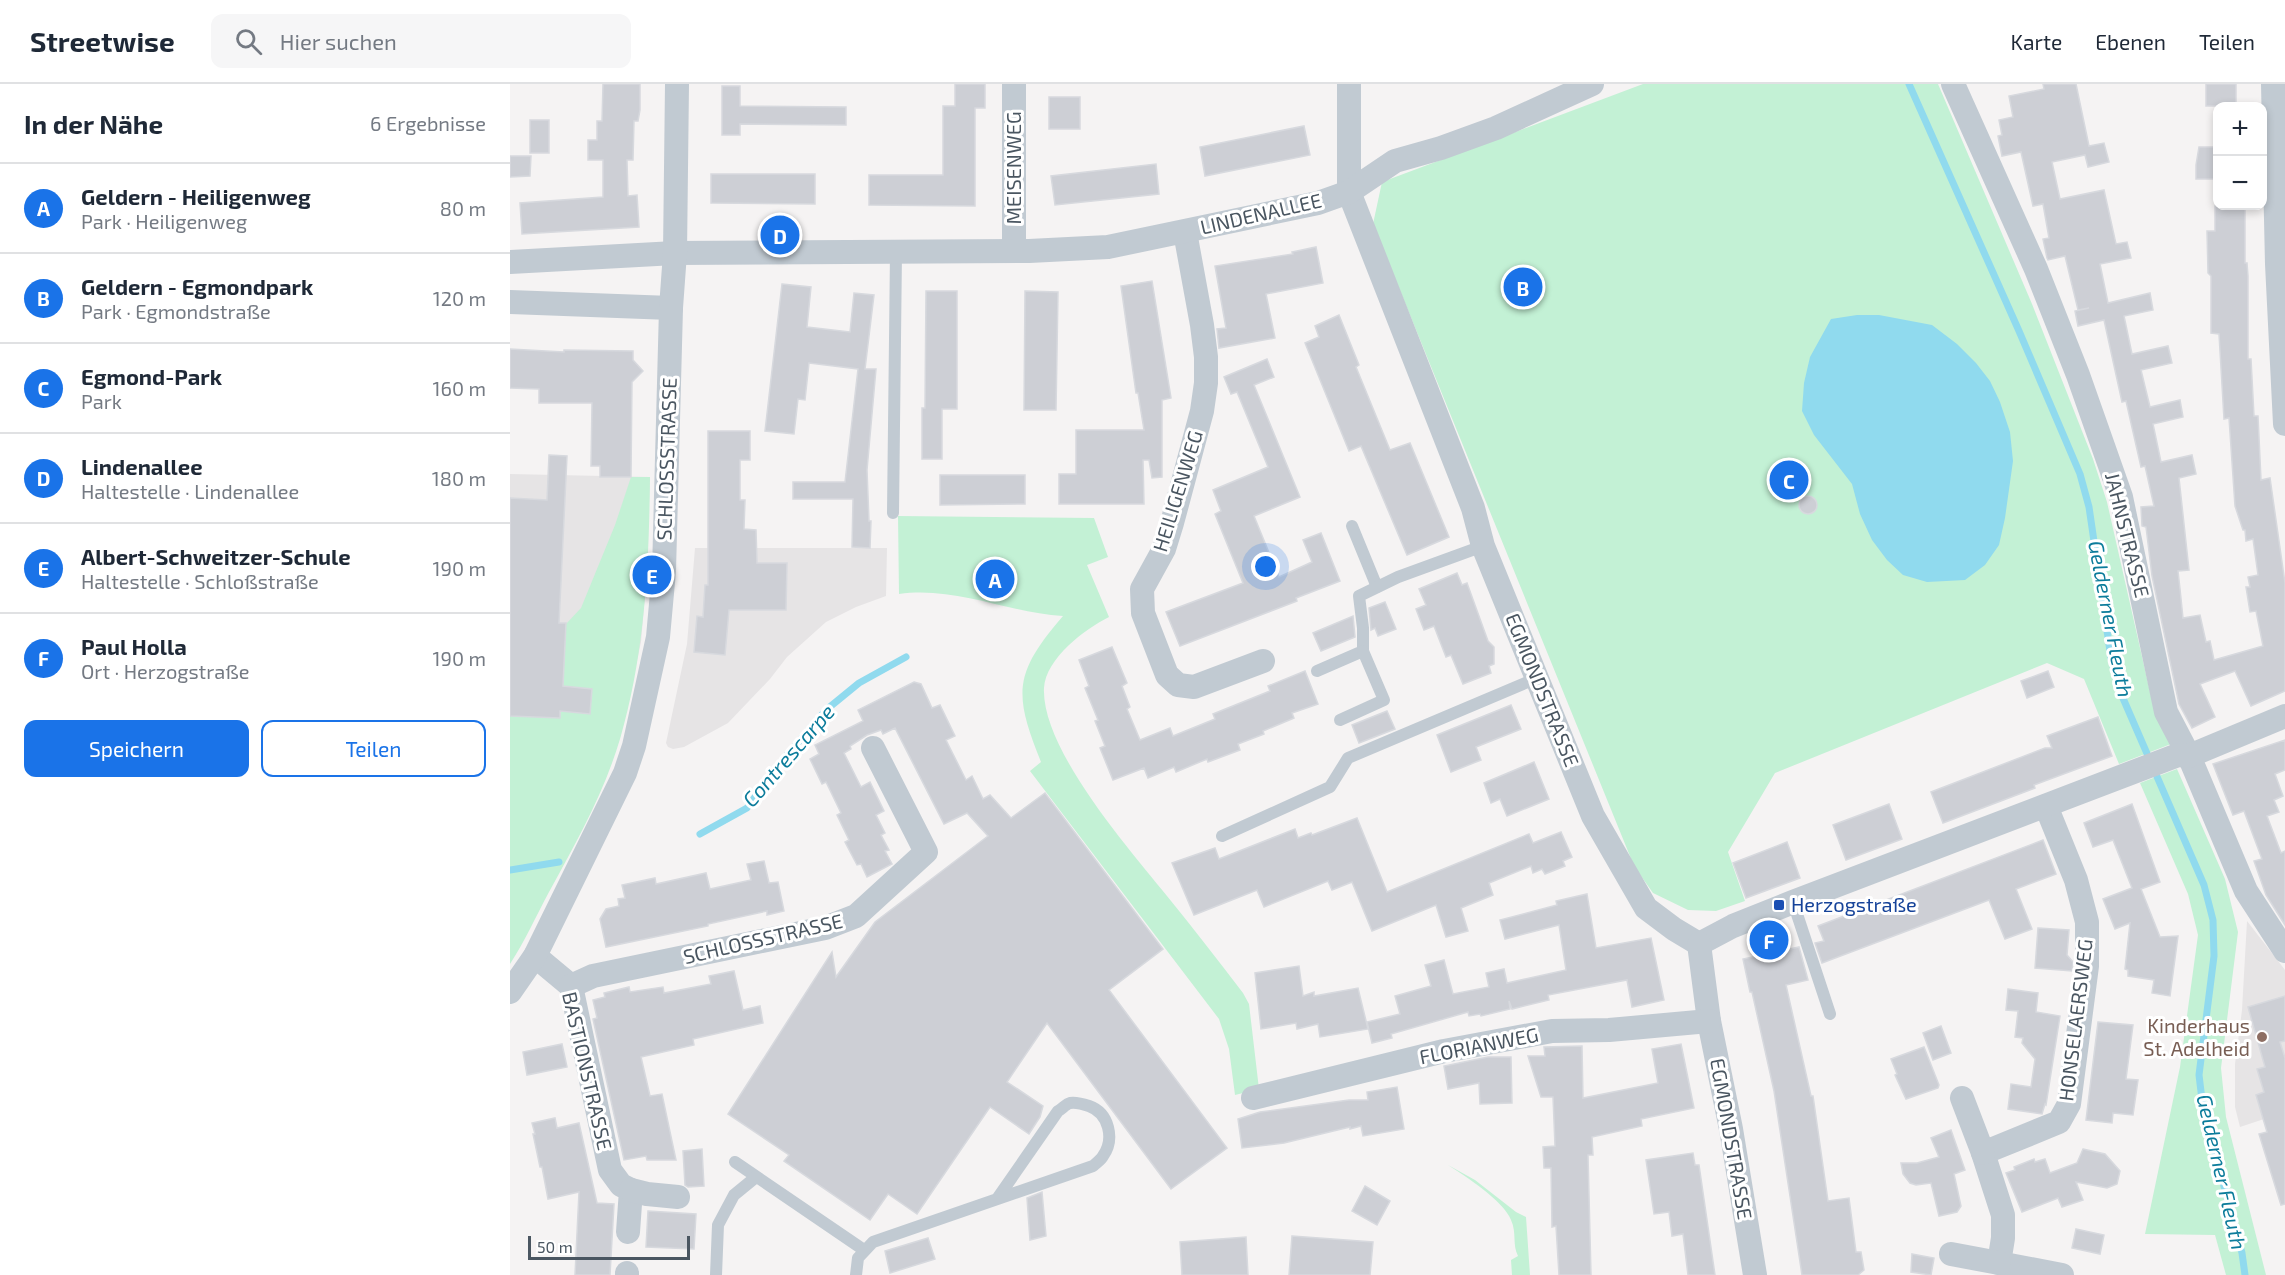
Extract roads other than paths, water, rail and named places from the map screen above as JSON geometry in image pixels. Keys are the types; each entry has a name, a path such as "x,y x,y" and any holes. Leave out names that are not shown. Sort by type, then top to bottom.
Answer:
{"street":[{"name":"SCHLOSSSTRASSE","path":"510,992 536,956 625,773 634,746 658,637 664,571 671,308 675,253 677,84"},
{"name":"MEISENWEG","path":"1014,84 1014,251"},
{"name":"EGMONDSTRASSE","path":"1349,84 1348,192 1473,508 1483,546 1593,816 1646,908 1674,929 1700,944 1709,1021 1731,1129 1755,1275"},
{"name":"LINDENALLEE","path":"510,262 675,253 1014,251 1108,247 1318,203 1348,192 1395,161 1441,148 1496,128 1592,84"},
{"name":"JAHNSTRASSE","path":"1953,84 2036,269 2078,375 2121,497 2166,712 2246,891 2285,951"},
{"path":"2273,84 2279,144 2285,424"},
{"name":"HEILIGENWEG","path":"1185,232 1202,325 1206,383 1202,411 1164,549 1142,590 1143,613 1167,675 1178,685 1194,687 1263,661"},
{"path":"510,302 671,308"},
{"path":"1700,944 1733,926 1793,902 2285,716"},
{"name":"SCHLOSSSTRASSE","path":"571,986 593,976 825,928 856,916 926,852 873,748"},
{"name":"HONSELAERSWEG","path":"1983,1153 2059,1122 2068,1104 2086,966 2087,922 2076,880 2046,806"},
{"name":"BASTIONSTRASSE","path":"536,956 571,986 609,1170 621,1185 631,1190"},
{"name":"FLORIANWEG","path":"1253,1098 1444,1051 1552,1031 1609,1030 1709,1021"},
{"path":"1962,1098 2003,1215 2003,1238 1999,1263"},
{"path":"628,1232 631,1190 678,1197"},
{"path":"1951,1254 2062,1275"}],"lane":[{"path":"893,513 896,252"},
{"path":"1352,526 1377,587"},
{"path":"1340,720 1384,700 1363,651 1359,596 1398,577 1483,546"},
{"path":"1317,671 1363,651"},
{"path":"1222,836 1330,787 1348,758 1537,678"},
{"path":"1793,902 1830,1014"},
{"path":"856,1275 858,1258 873,1242 1093,1166 1103,1156 1109,1142 1109,1129 1104,1116 1094,1107 1082,1103 1070,1103 1058,1111 997,1199"},
{"path":"735,1162 864,1250"},
{"path":"716,1275 718,1225 734,1195 756,1177"}],"water":[{"path":"1857,315 1879,315 1932,325 1957,344 1976,363 1990,381 2000,402 2010,432 2013,461 2005,518 1999,545 1985,565 1965,580 1927,582 1903,575 1887,560 1872,540 1860,514 1852,484 1814,435 1802,411 1804,383 1810,357 1831,319"}],"waterway":[{"name":"Gelderner Fleuth","path":"1909,84 2080,474 2089,507 2111,658 2119,689 2204,885 2213,920 2214,956 2199,1075 2203,1108 2242,1253 2245,1275"},
{"name":"Contrescarpe","path":"700,834 747,808 776,768 826,710 859,683 906,657"},
{"name":"Contrescarpe","path":"510,870 559,862"}],"place":[{"name":"Lindenallee","path":"780,235"},
{"name":"Geldern - Egmondpark","path":"1523,287"},
{"name":"Egmond-Park","path":"1789,480"},
{"name":"Albert-Schweitzer-Schule","path":"652,575"},
{"name":"Geldern - Heiligenweg","path":"995,579"},
{"name":"Herzogstraße","path":"1779,905"},
{"name":"Paul Holla","path":"1769,940"},
{"name":"Kinderhaus St. Adelheid","path":"2262,1037"}]}
